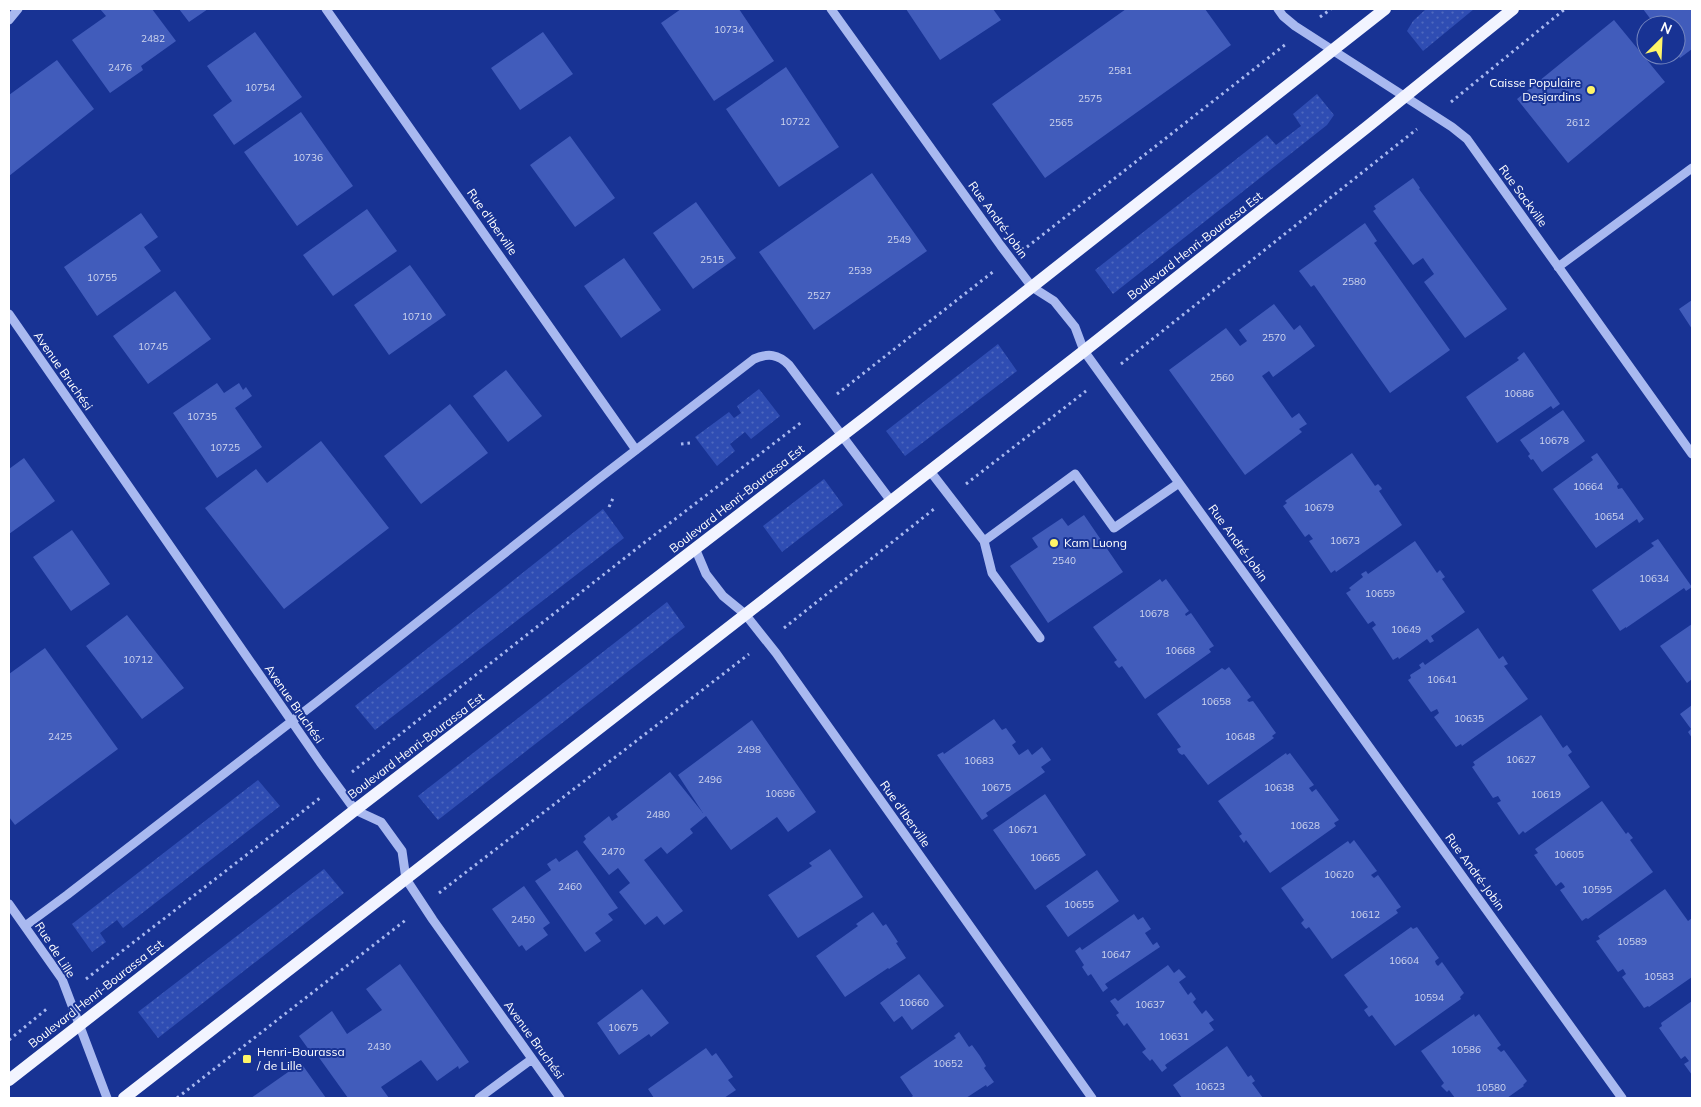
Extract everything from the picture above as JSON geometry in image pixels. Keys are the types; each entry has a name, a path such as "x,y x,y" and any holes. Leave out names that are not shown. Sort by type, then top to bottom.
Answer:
{"main road":[{"name":"Boulevard Henri-Bourassa Est","path":"9,1080 1032,287 1385,9"},
{"name":"Boulevard Henri-Bourassa Est","path":"124,1098 1084,351 1513,9"}],"street":[{"path":"9,20 18,9"},
{"name":"Rue d'Iberville","path":"326,9 636,450"},
{"name":"Rue André-Jobin","path":"831,9 988,230 1032,287 1054,301 1075,327 1084,351 1622,1098"},
{"name":"Rue Sackville","path":"1278,9 1295,26 1405,96 1467,139 1692,454"},
{"path":"1558,267 1692,168"},
{"name":"Avenue Bruchési","path":"9,314 291,721 355,810 381,822 402,851 406,879 560,1098"},
{"path":"25,926 754,359 766,355 779,357 789,365 891,501"},
{"path":"930,470 984,541 992,573 1040,638"},
{"path":"984,541 1075,474 1114,528 1179,483"},
{"name":"Rue d'Iberville","path":"695,548 706,574 723,596 745,614 780,659 1092,1098"},
{"name":"Rue de Lille","path":"9,904 62,979 107,1098"},
{"path":"479,1098 532,1059"}],"path":[{"path":"1464,91 1565,9"},
{"path":"1044,234 1280,49"},
{"path":"1137,351 1407,138"},
{"path":"846,388 979,282"},
{"path":"967,483 1068,404"},
{"name":"Boulevard Henri-Bourassa Est","path":"357,768 640,546 796,427"},
{"path":"800,615 938,506"},
{"path":"453,882 733,666"},
{"name":"Boulevard Henri-Bourassa Est","path":"97,970 308,807"},
{"path":"177,1098 394,929"}],"shaded area":[{"path":"1426,9 1474,9 1423,51 1407,31 1413,21"},
{"path":"1317,94 1334,115 1327,125 1113,294 1095,270 1267,135 1276,145 1301,126 1293,114"},
{"path":"998,344 1017,371 905,456 886,431"},
{"path":"759,389 780,416 751,439 745,432 730,444 735,451 717,466 695,437 729,412 734,418 741,413 737,406"},
{"path":"824,479 843,505 782,552 763,526"},
{"path":"603,509 624,538 375,730 355,706"},
{"path":"667,602 685,627 438,820 418,796"},
{"path":"258,780 280,806 123,928 117,920 100,933 106,942 92,952 72,924"},
{"path":"324,869 344,893 158,1038 138,1012"}],"building":[{"path":"100,9 152,9 176,41 141,66 143,70 110,93 72,40 106,16"},
{"path":"179,9 208,9 189,22"},
{"path":"681,9 739,9 774,61 714,101 661,23"},
{"path":"906,9 993,9 1001,20 940,60"},
{"path":"1126,9 1205,9 1231,45 1045,178 992,104"},
{"path":"1643,9 1692,9 1692,49 1686,54 1686,15 1648,15"},
{"name":"Caisse Populaire Desjardins","path":"1614,20 1636,47 1636,65 1651,65 1665,82 1568,163 1517,99"},
{"path":"255,32 302,97 234,145 213,115 232,101 207,66"},
{"path":"543,32 573,74 520,110 491,68"},
{"path":"57,60 94,109 9,176 9,95"},
{"path":"786,67 839,147 779,187 726,109"},
{"path":"301,112 353,186 297,226 244,152"},
{"path":"570,136 615,198 575,227 530,165"},
{"path":"872,173 927,251 814,330 759,252"},
{"path":"1413,178 1419,189 1507,309 1465,338 1424,282 1434,274 1423,258 1413,265 1373,211 1376,209 1374,206"},
{"path":"696,202 736,258 693,289 653,233"},
{"path":"367,209 397,251 333,296 303,255"},
{"path":"141,213 158,237 144,247 161,271 97,316 64,267"},
{"path":"1365,223 1377,241 1374,243 1450,350 1390,393 1314,285 1311,287 1299,271"},
{"path":"624,258 661,310 621,338 584,286"},
{"path":"410,265 446,315 389,355 354,305"},
{"path":"175,291 211,339 148,384 113,336"},
{"path":"1692,300 1692,329 1679,309"},
{"path":"1274,304 1294,330 1300,325 1315,346 1273,377 1269,371 1262,376 1292,418 1299,413 1307,424 1299,429 1302,432 1245,475 1169,370 1226,328 1240,346 1247,341 1239,330"},
{"path":"1524,352 1560,404 1553,409 1551,406 1497,443 1466,397 1519,360 1517,358"},
{"path":"506,370 542,416 508,442 473,396"},
{"path":"217,383 224,393 239,383 243,390 246,387 252,396 235,408 262,447 217,478 173,413"},
{"path":"450,404 488,453 421,504 384,456"},
{"path":"1563,410 1585,441 1542,472 1533,459 1531,460 1528,456 1530,454 1520,440"},
{"path":"321,441 389,528 284,609 205,508 256,469 267,483"},
{"path":"1352,453 1375,486 1378,484 1381,487 1382,489 1379,491 1402,525 1336,572 1335,570 1331,573 1309,541 1313,539 1309,534 1305,537 1283,506 1287,503 1285,501"},
{"path":"1597,453 1619,484 1617,486 1618,489 1622,488 1644,519 1639,523 1637,519 1596,548 1553,489 1593,460 1591,457"},
{"path":"24,458 55,501 9,534 9,469"},
{"path":"1084,515 1123,572 1048,623 1010,566 1038,547 1032,538 1062,518 1068,526"},
{"path":"72,530 110,584 71,611 33,557"},
{"path":"1658,539 1692,587 1686,591 1684,588 1620,631 1592,590 1654,546 1651,543"},
{"path":"1415,541 1437,573 1440,570 1445,577 1442,579 1465,612 1431,636 1434,641 1430,643 1427,639 1399,659 1398,657 1393,660 1372,628 1376,625 1373,621 1368,624 1346,593 1351,590 1349,588 1363,577 1361,574 1366,571 1368,574"},
{"path":"1160,579 1162,582 1166,579 1189,611 1185,614 1186,616 1191,613 1214,646 1209,649 1211,652 1145,699 1122,666 1119,668 1114,662 1117,660 1093,627"},
{"path":"127,615 184,688 142,719 86,646"},
{"path":"1692,624 1692,679 1687,683 1660,646"},
{"path":"1478,628 1499,659 1503,656 1508,664 1504,666 1528,699 1462,746 1461,744 1456,747 1434,717 1439,713 1437,709 1431,712 1408,680 1411,678 1410,675 1421,668 1419,665 1423,662 1425,665"},
{"path":"45,648 118,749 15,825 9,817 9,674"},
{"path":"1229,667 1251,697 1247,700 1249,702 1253,701 1276,733 1272,736 1274,738 1208,785 1184,754 1179,753 1177,749 1181,747 1157,714 1222,668 1225,670"},
{"path":"1692,705 1692,738 1688,732 1691,729 1680,714"},
{"path":"1541,715 1563,748 1567,745 1572,752 1568,755 1590,787 1525,833 1523,831 1519,835 1497,803 1501,801 1498,796 1493,798 1472,767 1475,765 1473,762"},
{"path":"994,719 1002,730 1006,728 1016,742 1012,745 1019,755 1028,749 1032,755 1042,747 1051,760 1041,767 1045,772 986,813 988,816 982,820 937,755 943,752 944,754"},
{"path":"752,720 816,812 788,832 777,817 731,850 706,816 690,829 693,833 667,854 661,847 644,860 683,911 664,925 657,916 645,925 619,892 630,883 618,868 609,875 583,842 586,839 584,836 609,816 612,821 618,817 616,814 670,772 703,813 678,775"},
{"path":"1286,753 1287,755 1290,753 1314,785 1309,788 1312,792 1316,789 1339,820 1334,823 1336,826 1270,873 1246,840 1244,843 1239,836 1242,834 1218,801"},
{"path":"1045,794 1086,855 1035,890 993,830"},
{"path":"1602,801 1626,834 1628,832 1633,838 1630,840 1653,872 1588,919 1586,918 1582,921 1560,890 1565,887 1561,882 1556,886 1534,855 1538,853 1535,849"},
{"path":"1354,840 1377,871 1371,875 1374,878 1378,875 1401,907 1396,910 1398,913 1332,959 1309,927 1306,929 1301,923 1304,920 1281,888 1348,841 1350,844"},
{"path":"830,849 863,897 798,938 768,895 812,866 809,863"},
{"path":"577,850 618,908 608,914 613,920 595,933 601,941 585,952 535,881 551,870 547,864 556,858 559,862"},
{"path":"1097,870 1119,901 1068,937 1046,906"},
{"path":"524,886 550,923 543,928 548,935 526,951 522,945 519,947 492,909"},
{"path":"1665,889 1688,921 1692,918 1692,977 1649,1007 1644,1008 1622,977 1626,974 1623,969 1618,972 1596,941 1600,939 1598,936"},
{"path":"873,912 883,926 886,924 906,958 845,997 816,956 858,926 856,924"},
{"path":"1134,914 1138,920 1143,917 1151,929 1145,933 1153,945 1157,942 1160,947 1105,984 1108,988 1103,992 1091,974 1088,976 1082,967 1084,965 1075,951 1080,947 1082,950"},
{"path":"1411,927 1413,929 1417,927 1439,958 1435,961 1436,964 1438,966 1442,962 1464,993 1460,997 1461,999 1395,1046 1372,1015 1369,1017 1364,1010 1368,1007 1344,975"},
{"path":"400,964 469,1062 459,1069 458,1066 437,1081 421,1060 381,1087 389,1098 348,1098 315,1052 312,1054 299,1036 332,1011 347,1034 382,1010 366,989"},
{"path":"1168,965 1174,973 1179,969 1186,977 1179,982 1188,995 1191,992 1194,996 1196,999 1193,1002 1202,1014 1206,1010 1214,1020 1209,1023 1214,1030 1165,1065 1167,1068 1162,1072 1152,1059 1150,1061 1142,1052 1146,1049 1127,1023 1124,1026 1116,1015 1119,1013 1110,1001 1115,998 1118,1001"},
{"path":"919,974 944,1006 912,1030 902,1016 894,1022 880,1003"},
{"path":"642,989 669,1023 651,1037 649,1034 619,1055 597,1023"},
{"path":"1692,1001 1692,1075 1684,1064 1689,1061 1685,1056 1681,1059 1659,1028 1662,1026 1661,1023"},
{"path":"1474,1014 1475,1017 1479,1014 1501,1045 1497,1048 1501,1052 1504,1050 1527,1081 1524,1086 1507,1098 1455,1098 1449,1090 1447,1092 1441,1086 1444,1083 1421,1051"},
{"path":"959,1032 969,1047 972,1045 980,1056 986,1066 984,1068 994,1082 966,1098 910,1098 913,1096 900,1077 956,1038 954,1036"},
{"path":"1227,1046 1248,1077 1251,1075 1255,1081 1252,1083 1263,1098 1182,1098 1173,1085"},
{"path":"706,1048 712,1056 716,1053 733,1077 728,1080 736,1090 724,1098 654,1098 648,1089"},
{"path":"301,1063 326,1098 251,1098"}],"place":[{"name":"Caisse Populaire Desjardins","path":"1591,90"},
{"name":"Kam Luong","path":"1054,543"},
{"name":"Henri-Bourassa / de Lille","path":"247,1059"}]}
